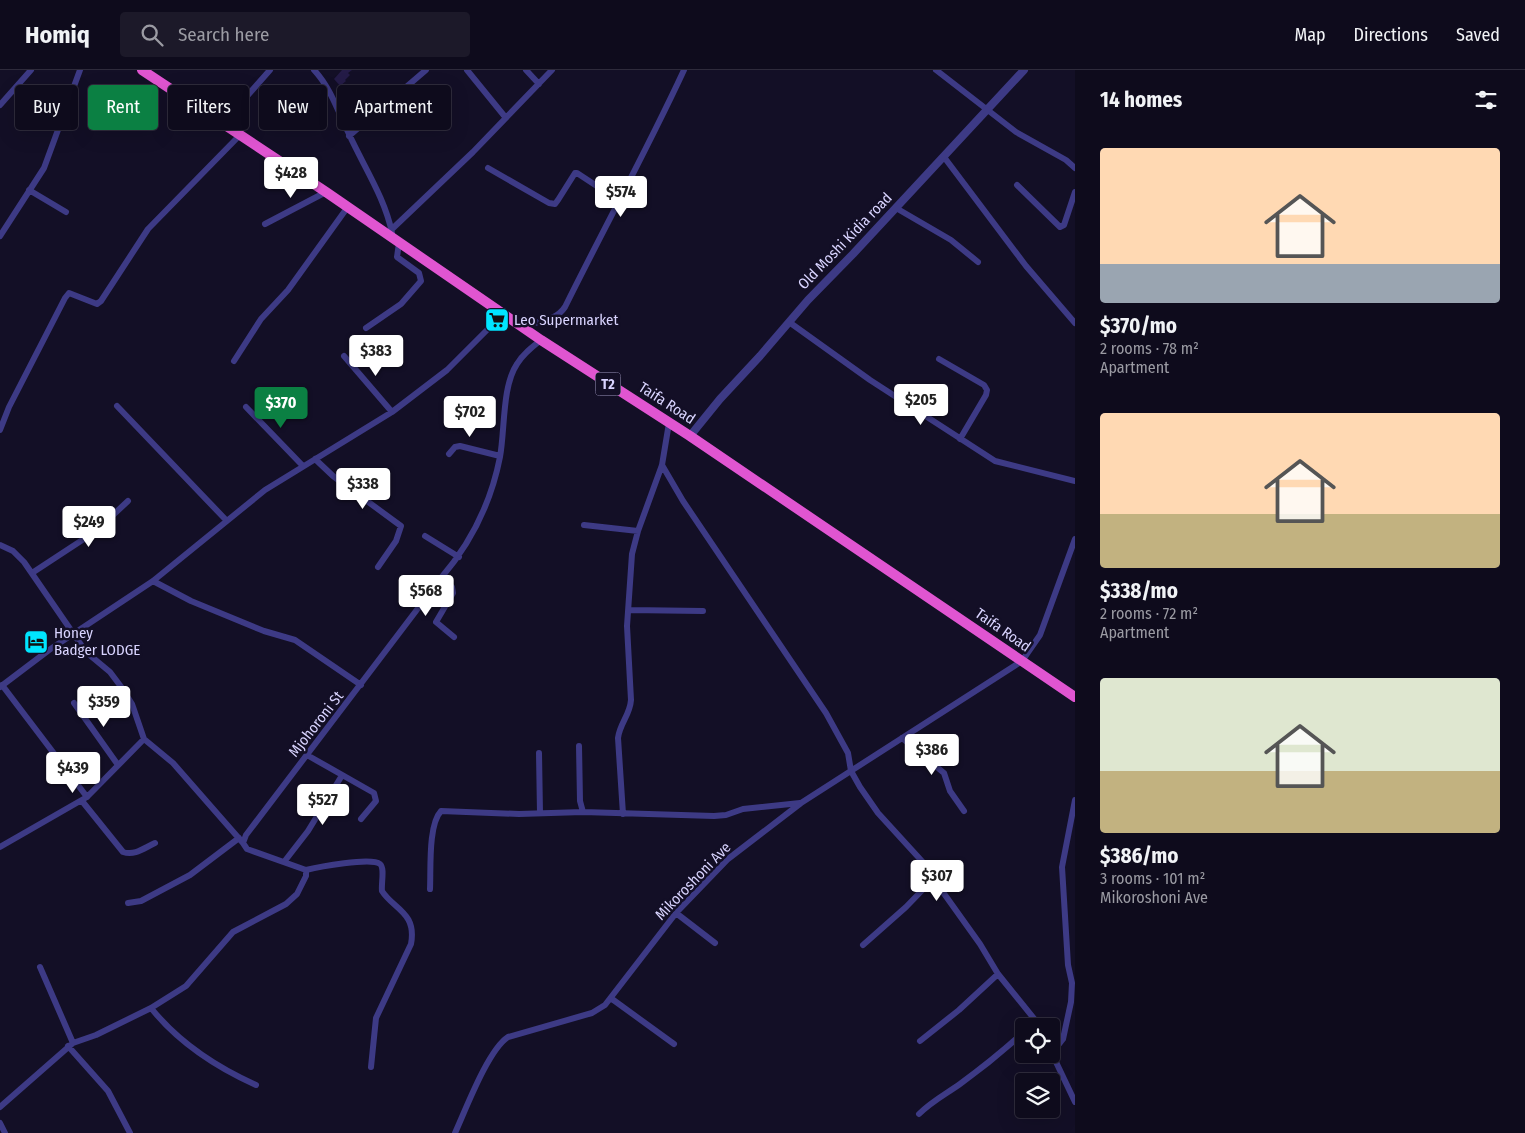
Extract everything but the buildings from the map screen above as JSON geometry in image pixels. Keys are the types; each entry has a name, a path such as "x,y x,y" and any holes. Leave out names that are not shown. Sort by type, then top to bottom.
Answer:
{"highway":[{"name":"Taifa Road","path":"142,70 168,87"},
{"name":"Taifa Road","path":"232,130 394,238 541,340 690,436 1075,697"}],"street":[{"path":"0,105 31,70"},
{"path":"0,236 44,168 80,70"},
{"path":"249,94 270,70"},
{"path":"314,70 331,95 349,136 374,183 394,238 398,257 419,272 421,281 400,304 366,328"},
{"path":"349,136 426,70"},
{"path":"467,70 506,118"},
{"path":"526,70 539,84"},
{"path":"394,238 552,70"},
{"path":"523,327 535,321 553,318 560,314 641,158 684,70"},
{"path":"936,70 988,108 1016,132 1066,160 1075,168"},
{"name":"Old Moshi Kidia road","path":"690,436 720,399 790,322 1024,70"},
{"path":"0,430 8,407 69,293 97,304 101,301 148,229 240,135"},
{"path":"944,157 1026,266 1075,323"},
{"path":"488,168 555,204 575,173 618,200"},
{"path":"1017,185 1060,227 1064,225 1075,192"},
{"path":"28,190 66,212"},
{"path":"265,224 326,192"},
{"path":"234,360 261,319 288,290 347,208"},
{"path":"896,208 951,240 978,262"},
{"path":"155,843 130,854 123,852 1,686 49,650 74,635 153,580 226,520 302,465 392,412 447,370 504,313"},
{"path":"790,322 870,380 995,461 1075,481"},
{"name":"Mjohoroni St","path":"241,841 459,557 482,514 500,456 510,379 515,366 522,356 541,340"},
{"path":"344,356 392,412"},
{"path":"939,360 984,385 987,390 986,396 960,439"},
{"path":"117,406 226,520"},
{"path":"246,407 302,465"},
{"path":"624,814 618,738 619,727 630,711 631,700 627,626 632,554 638,530 662,465 669,423"},
{"path":"449,454 455,447 460,446 500,456"},
{"path":"315,459 333,476 401,526 396,541 378,567"},
{"path":"662,465 683,501 826,713 848,753 851,771 878,813 926,865 998,974 1033,1018"},
{"path":"32,573 96,531 128,501"},
{"path":"584,525 638,530"},
{"path":"425,536 459,557"},
{"path":"1022,661 1040,635 1073,551 1075,539"},
{"path":"0,545 13,551 32,573 49,595 86,652 110,672 122,688 132,704 144,739 173,763 247,849 306,870 342,863 374,862 380,864 382,868 382,890 406,916 412,937 411,944 376,1018 371,1067"},
{"path":"441,578 452,587 453,593 436,622 454,637"},
{"path":"153,580 192,601 264,631 294,640 361,685"},
{"path":"629,610 702,611"},
{"name":"Mikoroshoni Ave","path":"455,1133 493,1053 502,1040 508,1036 592,1013 612,999 628,974 676,913 728,859 801,803 1022,661"},
{"path":"74,703 118,765"},
{"path":"902,738 944,772 950,791 964,811"},
{"path":"0,847 84,799 144,739"},
{"path":"580,746 580,801 582,812"},
{"path":"539,753 540,813"},
{"path":"307,756 374,793 376,800 360,819"},
{"path":"284,862 308,831 341,776"},
{"path":"1060,1043 1063,1039 1071,1002 1072,983 1068,964 1062,867 1075,800"},
{"path":"430,889 433,836 436,816 441,811 726,815 743,809 801,803"},
{"path":"128,904 141,901 190,875 241,841"},
{"path":"0,1107 70,1045 96,1035 151,1008 186,986 233,932 286,904 297,894 306,876 306,870"},
{"path":"863,945 934,878"},
{"path":"676,913 715,943"},
{"path":"40,967 70,1045 108,1091 130,1133"},
{"path":"920,1041 952,1016 998,974"},
{"path":"612,999 674,1044"},
{"path":"151,1008 172,1033 218,1067 256,1085"},
{"path":"919,1114 935,1099 949,1092 1015,1040"},
{"path":"1056,1063 1075,1102"},
{"path":"0,1123 5,1133"}],"place":[{"name":"Leo Supermarket","path":"497,320"},
{"name":"Honey Badger LODGE","path":"36,642"}]}
